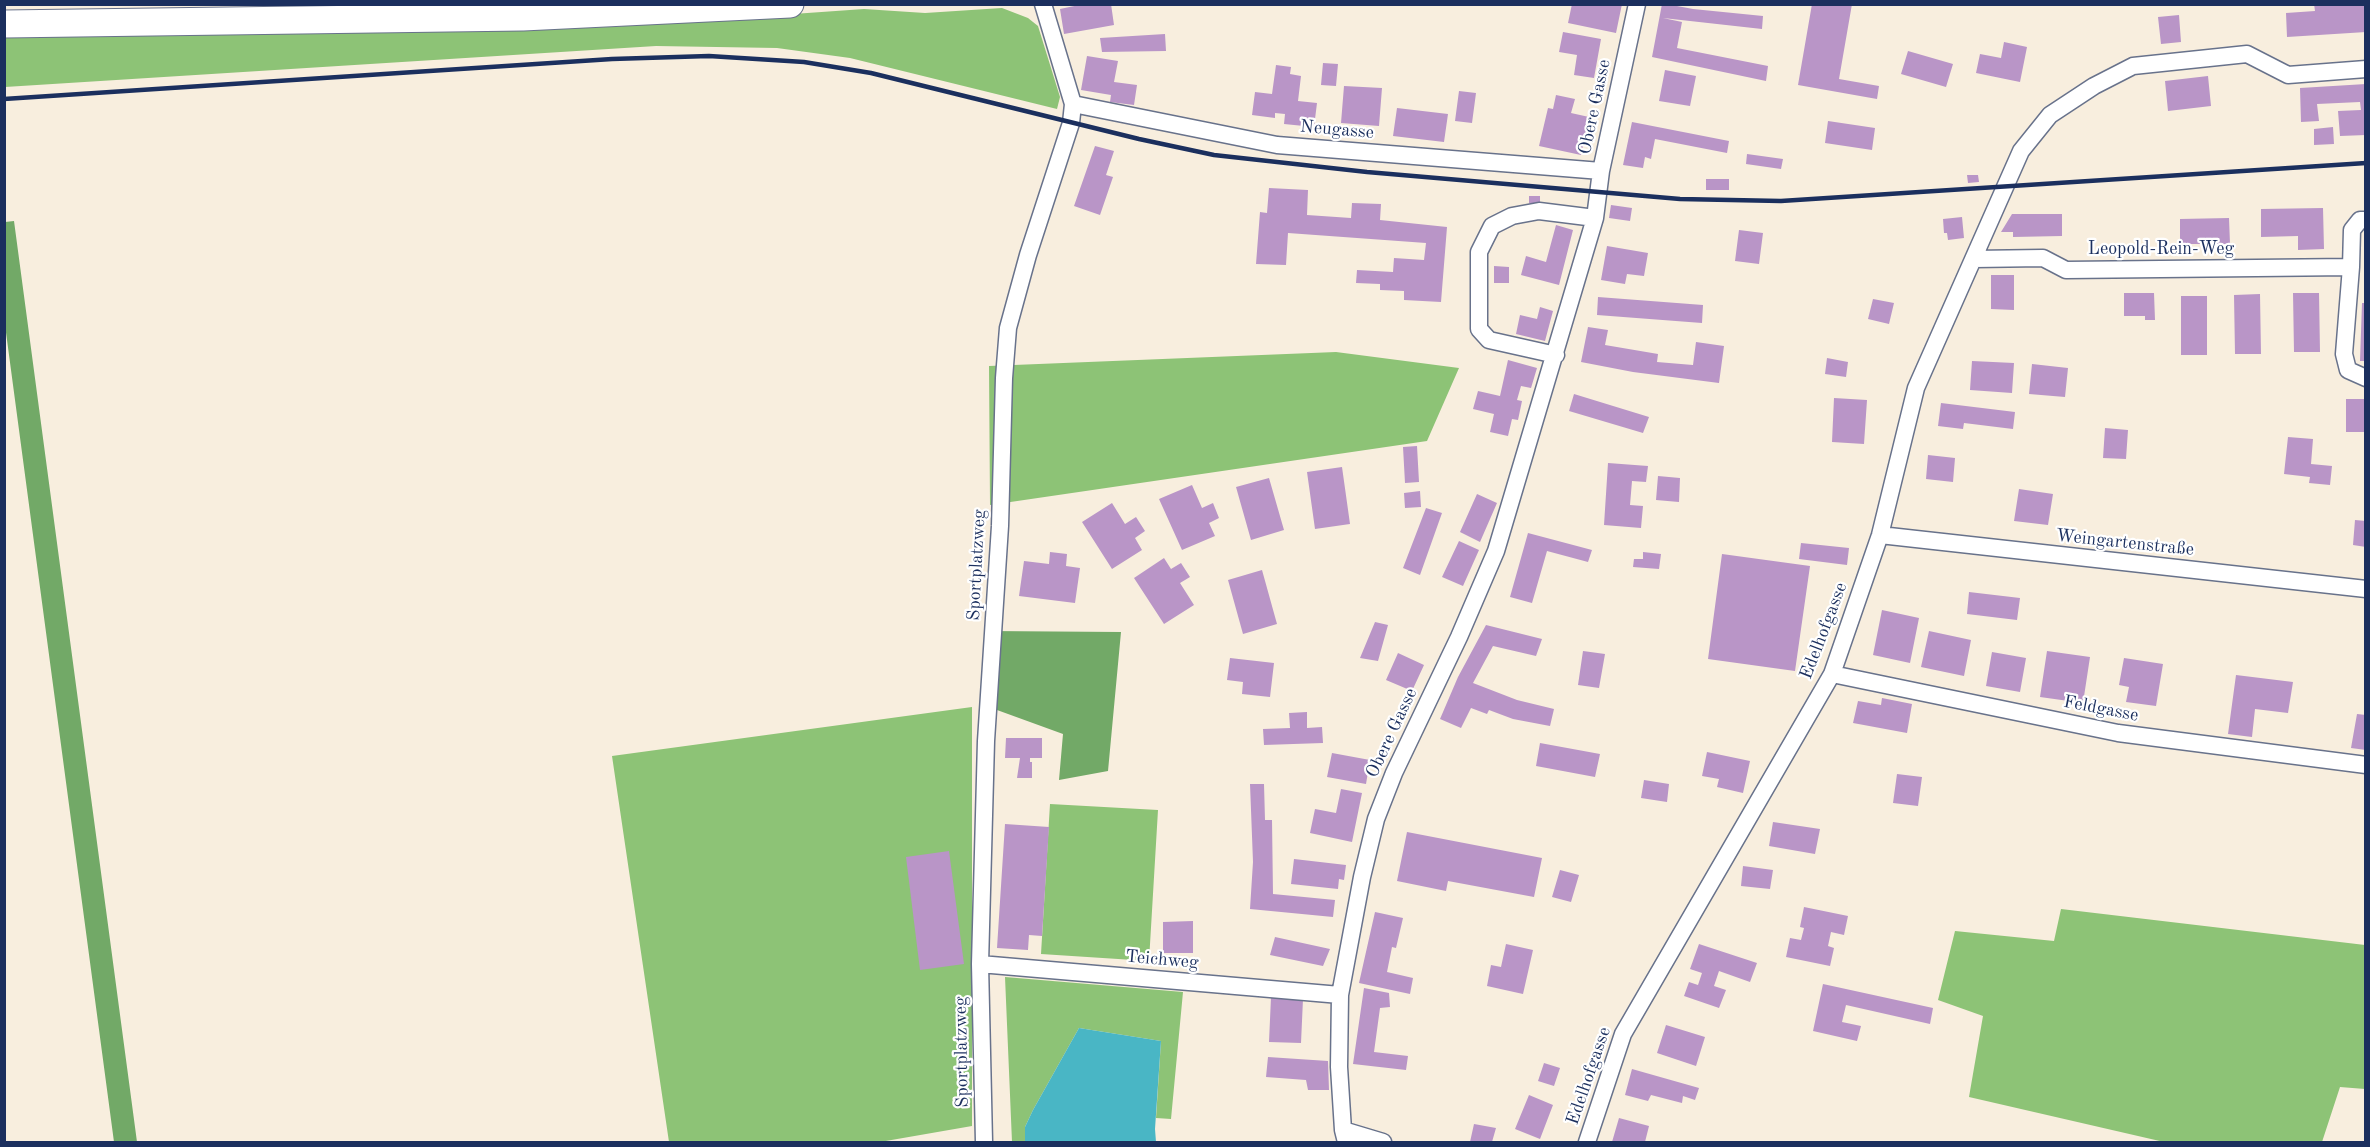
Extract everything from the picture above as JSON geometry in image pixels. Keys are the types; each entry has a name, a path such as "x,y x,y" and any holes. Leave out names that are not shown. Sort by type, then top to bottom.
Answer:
{"main road":[{"path":"4,24 523,17 790,4"}],"street":[{"name":"Sportplatzweg","path":"984,1142 980,964 986,741 1000,526 1004,378 1008,328 1028,255 1071,123 1073,104 1043,4"},
{"name":"Obere Gasse","path":"1345,1136 1339,1067 1340,995 1362,877 1376,819 1394,773 1459,638 1496,551 1595,218 1601,171 1637,4"},
{"name":"Edelhofgasse","path":"1587,1143 1623,1034 1832,674 1880,535 1916,388 2021,151 2050,115 2094,86 2133,66 2247,54 2288,75 2366,69"},
{"name":"Neugasse","path":"1073,104 1277,145 1601,171"},
{"path":"1556,355 1489,340 1479,329 1479,252 1492,226 1512,216 1539,211 1595,218"},
{"path":"2366,220 2360,220 2352,230 2344,354 2348,370 2366,378"},
{"name":"Leopold-Rein-Weg","path":"1974,259 2043,258 2066,270 2351,267"},
{"name":"Weingartenstraße","path":"1880,535 2366,589"},
{"name":"Feldgasse","path":"1832,674 2118,733 2366,765"},
{"name":"Teichweg","path":"980,964 1340,995"},
{"path":"1345,1136 1383,1143"}],"green space":[{"path":"1002,8 1028,18 1038,26 1060,97 1057,109 850,58 777,48 656,46 5,87 4,37 609,27 864,9 925,13"},
{"path":"14,221 137,1142 114,1142 5,325 5,222"},
{"path":"1336,352 1459,368 1427,441 990,505 989,366"},
{"path":"987,631 1121,632 1108,771 1059,780 1063,734 986,706"},
{"path":"972,707 972,1126 880,1142 669,1142 612,756"},
{"path":"1050,804 1158,810 1149,961 1041,954"},
{"path":"2061,909 2365,945 2365,1089 2340,1087 2322,1142 2164,1142 1969,1097 1983,1016 1938,1000 1955,931 2054,941"},
{"path":"1005,977 1183,992 1171,1119 1156,1118 1161,1041 1079,1028 1033,1110 1025,1127 1025,1142 1012,1142"}],"water":[{"path":"1079,1028 1161,1041 1156,1142 1025,1142 1025,1127 1033,1110"}],"building":[{"path":"1084,4 1111,4 1114,25 1064,34 1060,9"},
{"path":"1572,4 1622,4 1616,33 1568,23"},
{"path":"1662,4 1763,16 1762,29 1663,18 1682,22 1677,48 1768,66 1766,81 1652,57"},
{"path":"1812,4 1852,4 1839,79 1879,86 1877,99 1798,85"},
{"path":"2314,4 2366,4 2366,32 2287,37 2286,13 2315,11"},
{"path":"2179,15 2181,42 2161,44 2158,17"},
{"path":"1563,32 1601,39 1594,78 1574,75 1577,55 1559,52"},
{"path":"1165,34 1166,51 1102,52 1100,38"},
{"path":"2004,42 2027,47 2020,82 1976,73 1980,54 2001,58"},
{"path":"1908,51 1953,64 1946,87 1901,74"},
{"path":"1087,56 1118,61 1114,82 1137,85 1134,105 1110,102 1111,95 1081,90"},
{"path":"1323,63 1338,64 1336,86 1321,85"},
{"path":"1276,65 1291,67 1290,74 1301,76 1298,101 1317,103 1314,127 1284,124 1285,114 1275,113 1275,118 1252,115 1255,92 1272,94"},
{"path":"1665,70 1696,76 1690,106 1659,101"},
{"path":"2208,76 2211,106 2168,111 2165,81"},
{"path":"2366,84 2366,135 2340,136 2338,111 2361,110 2360,102 2317,104 2319,121 2301,122 2300,88"},
{"path":"1344,86 1382,88 1379,126 1341,123"},
{"path":"1459,91 1476,93 1472,123 1455,121"},
{"path":"1556,95 1575,99 1571,113 1589,117 1581,155 1539,146 1548,108 1553,109"},
{"path":"1397,108 1448,114 1444,142 1393,136"},
{"path":"1828,121 1875,128 1872,150 1825,143"},
{"path":"1632,122 1729,141 1727,153 1655,139 1651,159 1645,157 1643,168 1623,165"},
{"path":"2333,127 2334,144 2314,145 2314,129"},
{"path":"1095,146 1114,151 1106,175 1113,177 1100,215 1074,206"},
{"path":"1747,154 1783,159 1781,169 1746,164"},
{"path":"1967,175 1978,175 1979,182 1968,183"},
{"path":"1706,179 1729,179 1729,190 1706,190"},
{"path":"1269,188 1308,190 1307,215 1351,218 1352,203 1381,204 1380,220 1447,227 1441,302 1404,300 1404,291 1380,290 1380,284 1356,283 1357,270 1393,272 1394,258 1424,260 1426,243 1288,233 1286,265 1256,264 1260,212 1267,213"},
{"path":"1529,196 1540,196 1540,203 1529,203"},
{"path":"1611,205 1632,208 1630,221 1609,218"},
{"path":"2323,208 2324,249 2298,250 2298,236 2261,237 2261,209"},
{"path":"2012,214 2062,214 2062,236 2013,237 2013,232 2001,232"},
{"path":"1962,217 1964,238 1948,240 1947,233 1944,233 1943,219"},
{"path":"2229,218 2230,244 2180,244 2180,219"},
{"path":"1556,225 1573,230 1559,285 1521,275 1526,256 1546,262"},
{"path":"1739,230 1763,233 1759,264 1735,261"},
{"path":"1607,246 1648,253 1644,276 1627,274 1625,284 1601,280"},
{"path":"1494,266 1509,267 1509,283 1494,283"},
{"path":"1991,275 2014,275 2014,310 1991,309"},
{"path":"2124,293 2154,293 2155,320 2145,320 2145,316 2124,316"},
{"path":"2293,293 2319,293 2320,352 2294,352"},
{"path":"2260,294 2261,354 2235,354 2234,295"},
{"path":"2181,296 2207,296 2207,355 2181,355"},
{"path":"1598,297 1703,305 1702,323 1597,315"},
{"path":"1873,299 1894,303 1889,324 1868,319"},
{"path":"2362,303 2366,303 2366,361 2360,361"},
{"path":"1540,307 1553,311 1545,341 1516,334 1520,315 1537,319"},
{"path":"1588,327 1608,330 1605,345 1658,354 1657,362 1693,365 1696,342 1724,346 1719,383 1633,372 1581,362"},
{"path":"1827,358 1848,362 1846,377 1825,374"},
{"path":"1508,360 1537,368 1531,388 1521,386 1517,400 1522,401 1518,420 1512,419 1508,436 1490,432 1494,414 1473,409 1478,391 1500,396"},
{"path":"1972,361 2014,363 2012,393 1970,390"},
{"path":"2032,364 2068,368 2065,397 2029,394"},
{"path":"1574,394 1649,417 1643,433 1569,411"},
{"path":"1834,398 1867,400 1864,444 1832,442"},
{"path":"2346,399 2366,399 2366,432 2346,432"},
{"path":"1941,403 2015,412 2013,429 1964,423 1963,429 1938,426"},
{"path":"2105,428 2128,430 2126,459 2103,458"},
{"path":"2288,437 2313,439 2311,464 2332,466 2330,485 2309,483 2310,477 2284,474"},
{"path":"1417,446 1419,482 1405,483 1403,447"},
{"path":"1928,455 1955,458 1953,482 1926,479"},
{"path":"1608,463 1648,466 1646,482 1632,481 1630,505 1643,506 1641,528 1604,525"},
{"path":"1342,467 1350,524 1315,529 1307,472"},
{"path":"1658,476 1680,478 1679,502 1656,500"},
{"path":"1269,478 1284,530 1251,540 1236,487"},
{"path":"1192,485 1202,508 1213,503 1219,518 1209,523 1215,536 1182,550 1159,499"},
{"path":"2019,489 2053,494 2048,525 2014,521"},
{"path":"1420,491 1421,507 1405,508 1404,493"},
{"path":"1477,494 1497,503 1480,542 1460,532"},
{"path":"1112,503 1125,524 1136,517 1145,531 1135,538 1142,550 1112,569 1082,522"},
{"path":"1426,508 1442,513 1420,575 1403,568"},
{"path":"2355,520 2366,521 2366,547 2353,545"},
{"path":"1528,533 1592,550 1588,562 1547,551 1532,603 1510,597"},
{"path":"1459,541 1479,550 1463,586 1442,577"},
{"path":"1801,543 1849,548 1847,565 1799,559"},
{"path":"1050,552 1067,554 1066,566 1080,568 1075,603 1019,596 1024,561 1049,564"},
{"path":"1643,552 1661,554 1659,569 1633,567 1634,559 1643,559"},
{"path":"1722,554 1810,566 1795,671 1708,659"},
{"path":"1164,558 1171,569 1181,563 1190,577 1180,583 1194,605 1164,624 1134,578"},
{"path":"1262,570 1277,624 1243,634 1228,580"},
{"path":"1969,592 2020,598 2017,620 1967,614"},
{"path":"1882,610 1919,618 1910,663 1873,655"},
{"path":"1375,622 1388,625 1378,661 1360,658"},
{"path":"1486,625 1542,639 1536,656 1493,646 1473,683 1517,700 1554,709 1550,726 1513,719 1489,710 1487,714 1471,708 1461,728 1440,719 1458,677"},
{"path":"1929,631 1971,640 1964,676 1921,667"},
{"path":"1583,651 1605,654 1599,688 1578,685"},
{"path":"2047,651 2090,657 2083,703 2040,697"},
{"path":"1992,652 2026,658 2020,692 1986,686"},
{"path":"1398,653 1424,665 1412,691 1386,680"},
{"path":"1230,658 1274,663 1270,697 1242,694 1243,682 1227,680"},
{"path":"2124,658 2163,664 2156,706 2126,702 2129,687 2119,685"},
{"path":"2236,675 2293,682 2288,713 2255,709 2252,737 2228,734"},
{"path":"1882,698 1912,704 1907,733 1853,723 1858,701 1881,705"},
{"path":"1307,712 1307,728 1322,727 1323,743 1264,745 1263,729 1290,728 1289,713"},
{"path":"2357,714 2366,715 2366,750 2351,748"},
{"path":"1006,738 1042,738 1042,758 1030,758 1032,778 1017,778 1020,758 1005,758"},
{"path":"1540,743 1600,754 1595,777 1536,766"},
{"path":"1707,752 1750,761 1743,793 1717,787 1719,779 1702,776"},
{"path":"1332,753 1370,760 1366,784 1327,777"},
{"path":"1897,774 1922,777 1918,806 1893,803"},
{"path":"1644,780 1669,784 1667,802 1641,798"},
{"path":"1250,784 1264,784 1265,820 1272,820 1273,894 1335,900 1333,917 1250,909 1253,862"},
{"path":"1341,789 1362,793 1352,842 1310,833 1315,809 1336,813"},
{"path":"1773,822 1820,829 1815,854 1769,846"},
{"path":"1005,824 1049,827 1042,936 1029,935 1028,950 997,948"},
{"path":"1407,832 1542,858 1534,897 1448,881 1446,891 1397,881"},
{"path":"949,851 964,964 920,970 906,857"},
{"path":"1294,859 1346,865 1344,880 1339,879 1338,889 1291,884"},
{"path":"1743,866 1773,870 1770,889 1741,886"},
{"path":"1560,870 1579,875 1571,902 1552,897"},
{"path":"1804,907 1848,916 1844,935 1831,932 1828,946 1834,948 1830,966 1786,957 1790,938 1801,940 1804,928 1800,927"},
{"path":"1375,912 1403,918 1396,948 1392,947 1387,972 1413,978 1410,994 1359,983"},
{"path":"1193,921 1193,953 1163,953 1163,922"},
{"path":"1275,937 1330,949 1323,966 1270,955"},
{"path":"1506,944 1533,950 1523,994 1487,986 1491,965 1501,967"},
{"path":"1699,944 1757,963 1750,982 1719,971 1714,986 1726,990 1719,1008 1684,996 1689,982 1698,985 1702,973 1690,969"},
{"path":"1823,984 1933,1008 1930,1024 1846,1005 1842,1022 1861,1026 1857,1041 1813,1031"},
{"path":"1364,988 1389,993 1390,1007 1380,1008 1374,1052 1408,1056 1406,1070 1353,1064"},
{"path":"1271,997 1303,999 1301,1043 1269,1042"},
{"path":"1666,1025 1705,1037 1696,1066 1657,1053"},
{"path":"1268,1057 1328,1061 1329,1090 1308,1090 1306,1080 1266,1077"},
{"path":"1544,1063 1560,1068 1554,1086 1538,1081"},
{"path":"1632,1069 1699,1088 1695,1100 1683,1096 1682,1103 1651,1095 1648,1101 1625,1095"},
{"path":"1529,1095 1553,1105 1540,1139 1515,1129"},
{"path":"1619,1118 1649,1126 1645,1142 1612,1142"},
{"path":"1474,1124 1496,1128 1492,1142 1470,1142"}],"railway":[{"path":"4,99 612,59 709,56 804,62 871,73 1139,139 1214,155 1367,172 1680,199 1781,201 2366,163"}]}
